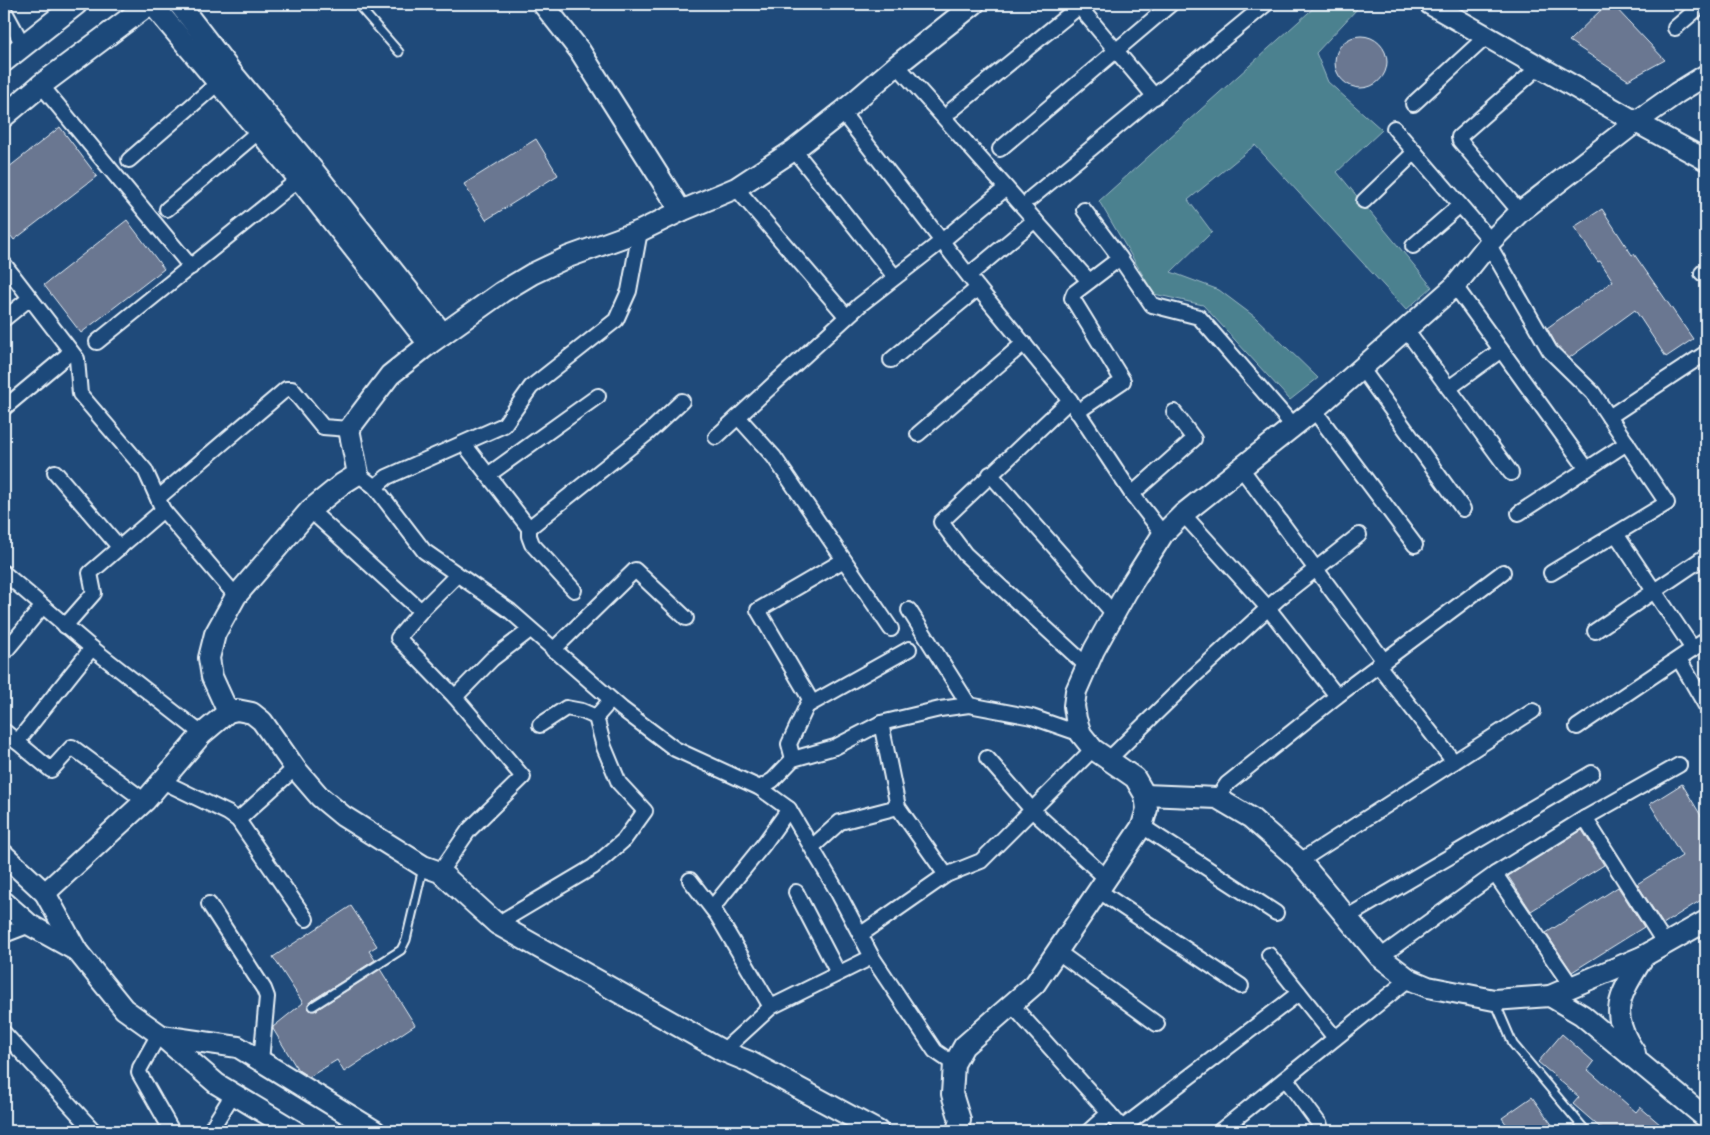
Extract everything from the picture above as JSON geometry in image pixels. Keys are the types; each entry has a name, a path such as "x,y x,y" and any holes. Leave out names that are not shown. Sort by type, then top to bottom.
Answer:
{"main road":[{"path":"4,61 76,4"},
{"path":"4,116 41,85 150,4"}],"street":[{"path":"150,4 219,82 258,132 436,339"},
{"path":"179,4 233,74 314,170 436,339"},
{"path":"543,4 580,51 681,211"},
{"path":"954,1064 935,1052 872,957 789,809 760,788 675,749 611,700 510,612 424,551 375,487 358,474 349,429 390,375 436,339 502,292 532,274 568,257 640,231 736,188 794,150 974,4"},
{"path":"1000,149 1172,4"},
{"path":"1031,198 1266,4"},
{"path":"1430,4 1706,160"},
{"path":"1675,28 1703,4"},
{"path":"952,110 1080,5 1154,97"},
{"path":"4,10 23,45"},
{"path":"1413,104 1487,36"},
{"path":"897,65 1089,281"},
{"path":"1520,212 1460,141 1459,137 1540,66"},
{"path":"1095,747 1076,719 1074,706 1076,692 1094,650 1127,591 1163,534 1184,514 1294,427 1455,286 1490,243 1520,212 1636,122 1706,75"},
{"path":"129,160 219,82"},
{"path":"41,85 191,267"},
{"path":"842,112 978,288 1073,406 1132,494 1163,534"},
{"path":"1394,128 1490,243 1550,350 1593,393 1667,503 1551,573"},
{"path":"167,209 258,132"},
{"path":"794,150 896,277"},
{"path":"1364,201 1415,152"},
{"path":"97,342 300,179"},
{"path":"736,188 847,317"},
{"path":"716,437 847,317 1006,188"},
{"path":"1413,246 1460,205"},
{"path":"1084,210 1120,258 1152,306 1199,317 1294,427"},
{"path":"969,275 1035,220"},
{"path":"375,487 387,477 504,425 531,387 616,320 629,291 640,231"},
{"path":"1088,666 965,554 941,522 990,474 1073,406 1123,381 1073,301 1072,296 1120,258"},
{"path":"4,264 77,359 80,394 145,470 161,504 236,596"},
{"path":"1455,286 1587,469"},
{"path":"891,360 978,288"},
{"path":"4,319 30,298"},
{"path":"1406,330 1511,473"},
{"path":"918,434 1024,343"},
{"path":"1449,388 1501,350"},
{"path":"4,408 71,352"},
{"path":"1609,417 1706,354"},
{"path":"1362,368 1463,509"},
{"path":"65,626 94,593 90,573 120,548 161,504 286,389 292,389 323,427 349,429"},
{"path":"488,475 598,396"},
{"path":"574,590 532,544 529,536 530,528 649,432 682,401"},
{"path":"1314,410 1415,545"},
{"path":"1132,494 1194,439 1174,412"},
{"path":"738,417 774,456 891,628"},
{"path":"1519,513 1627,443"},
{"path":"464,444 530,528"},
{"path":"1241,468 1316,568 1381,663 1454,762"},
{"path":"55,472 120,548"},
{"path":"228,712 212,677 210,658 215,634 236,596 310,510 342,484 358,474"},
{"path":"990,474 1114,614"},
{"path":"310,510 421,611"},
{"path":"1184,514 1268,608 1337,696"},
{"path":"1616,534 1693,649"},
{"path":"860,935 946,876 981,861 1095,747 1195,675 1268,608 1359,535"},
{"path":"1595,631 1706,556"},
{"path":"793,759 789,744 810,699 758,610 844,560"},
{"path":"553,650 635,570 686,618"},
{"path":"1217,798 1227,784 1337,696 1503,572"},
{"path":"4,573 92,648 202,734"},
{"path":"431,869 523,777 454,697 398,638 421,611 457,575"},
{"path":"4,653 42,607"},
{"path":"909,610 969,705"},
{"path":"454,697 492,659 530,630"},
{"path":"1578,727 1706,640"},
{"path":"17,742 92,648"},
{"path":"807,706 909,649"},
{"path":"1678,659 1706,706"},
{"path":"596,717 611,700"},
{"path":"760,788 773,780 793,759 835,747 881,723 940,709 969,705 1032,717 1095,747 1135,778 1145,795 1147,809 1142,826 1035,984 964,1046 954,1064 952,1094 962,1128"},
{"path":"540,725 566,708 596,717"},
{"path":"45,893 145,801 202,734 228,712 238,710 252,713 262,721 295,768 320,797 343,816 431,869 496,924 723,1051 750,1062 878,1131"},
{"path":"1300,861 1533,711"},
{"path":"496,924 593,867 624,840 645,811 619,783 604,747 596,717"},
{"path":"881,723 898,807 946,876"},
{"path":"4,731 51,770 72,747 145,801"},
{"path":"987,758 1033,811 1103,885 1241,986"},
{"path":"1380,957 1495,874 1585,818 1679,765"},
{"path":"238,820 295,768"},
{"path":"1347,917 1592,773"},
{"path":"162,781 228,813 238,820 306,919"},
{"path":"1145,795 1217,798 1251,818 1300,861 1380,957 1410,979 1428,987 1494,1000 1550,996 1644,956 1706,922"},
{"path":"812,847 840,822 898,807"},
{"path":"712,908 764,844 789,809"},
{"path":"1585,818 1665,944"},
{"path":"1142,826 1276,913"},
{"path":"4,855 45,893 77,951 124,1008 161,1035 217,1084 295,1131"},
{"path":"1495,874 1572,987"},
{"path":"690,880 712,908 771,1007"},
{"path":"796,892 838,973"},
{"path":"4,902 30,925 77,951"},
{"path":"209,904 264,989 267,997 261,1061"},
{"path":"4,935 30,925"},
{"path":"1058,952 1157,1024"},
{"path":"1269,955 1335,1038"},
{"path":"1641,1063 1622,1029 1618,1011 1620,998 1644,956"},
{"path":"723,1051 771,1007 872,957"},
{"path":"1220,1131 1410,979"},
{"path":"1012,1005 1123,1130 1298,992"},
{"path":"1550,996 1582,1015 1706,1118"},
{"path":"4,1033 94,1131"},
{"path":"161,1035 238,1047 376,1131"},
{"path":"161,1035 140,1068 139,1074 172,1131"},
{"path":"1286,1079 1320,1125 1320,1131"},
{"path":"210,1131 234,1094"},
{"path":"1089,1131 1109,1113"}],"lane":[{"path":"358,4 399,52"},
{"path":"313,1006 401,950 431,869"},
{"path":"1494,1000 1513,1044 1586,1131"}],"green space":[{"path":"1318,4 1352,4 1357,9 1316,53 1328,82 1382,130 1337,172 1432,287 1406,310 1255,145 1188,200 1212,232 1171,272 1219,290 1255,317 1318,378 1290,400 1203,305 1154,294 1099,201"}],"building":[{"path":"1607,4 1612,4 1665,60 1628,80 1569,41"},
{"path":"1361,36 1371,38 1379,44 1385,52 1387,62 1385,72 1379,80 1371,86 1361,88 1351,86 1343,80 1337,72 1335,62 1337,52 1343,44 1351,38"},
{"path":"60,127 97,176 14,240 4,227 4,171"},
{"path":"536,139 558,175 486,220 464,184"},
{"path":"1602,209 1632,255 1634,254 1693,339 1666,357 1635,310 1569,358 1557,346 1547,328 1613,281 1574,227"},
{"path":"127,220 164,269 81,333 44,285"},
{"path":"1682,784 1706,824 1706,897 1663,924 1637,884 1682,856 1650,804"},
{"path":"1582,830 1604,865 1531,911 1508,876"},
{"path":"1618,887 1644,927 1572,972 1546,933"},
{"path":"351,906 377,946 369,951 375,960 310,1002 308,1008 311,1011 316,1010 380,969 415,1025 344,1072 337,1060 309,1077 298,1070 273,1029 273,1027 303,1003 273,957"},
{"path":"1562,1034 1594,1062 1588,1070 1636,1112 1640,1107 1668,1131 1604,1131 1573,1104 1579,1097 1538,1062"},
{"path":"1532,1097 1553,1126 1546,1131 1511,1131 1502,1118"}]}
